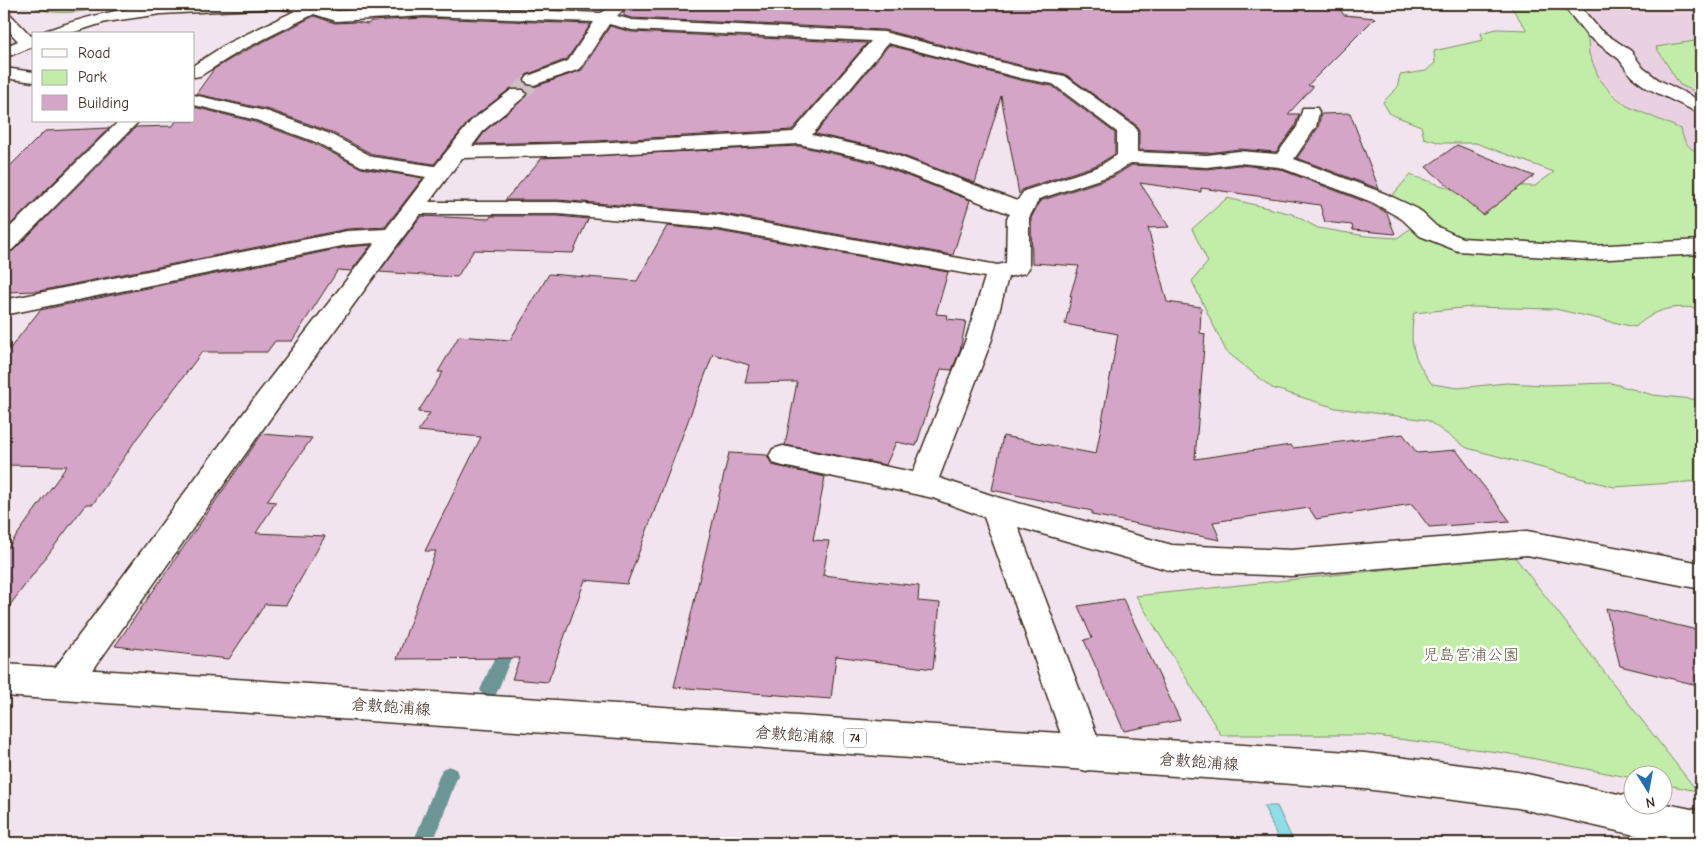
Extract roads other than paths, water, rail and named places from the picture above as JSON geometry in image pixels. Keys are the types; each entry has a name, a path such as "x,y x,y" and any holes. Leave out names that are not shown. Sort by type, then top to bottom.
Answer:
{"street":[{"path":"57,32 115,15 162,7 275,4"},
{"path":"281,4 317,6 336,16 424,12 604,18 632,25 884,36 1026,74 1059,80 1127,130 1127,157"},
{"path":"534,80 574,66 604,18 623,4"},
{"path":"1570,4 1594,33 1625,55 1637,72 1653,84 1701,108"},
{"path":"195,71 234,47 317,6"},
{"path":"4,18 31,41 4,53"},
{"path":"799,138 884,36"},
{"path":"4,73 32,77"},
{"path":"64,683 267,402 440,173 478,125 518,94"},
{"path":"195,100 262,116 324,138 368,162 440,173"},
{"path":"1282,162 1306,127 1310,112"},
{"path":"4,244 129,122"},
{"path":"458,152 595,149 799,138 878,155 1022,211"},
{"path":"414,208 558,208 718,222 998,272 1017,268 1018,218 1031,196 1105,171 1127,157 1180,161 1207,161 1239,157 1282,162 1379,198 1410,214 1428,231 1458,244 1591,253 1701,247"},
{"path":"4,306 347,238 394,235"},
{"path":"922,485 979,340 998,272"},
{"path":"783,456 936,488 996,509 1172,558 1291,563 1527,542 1701,576"},
{"path":"996,509 1086,754"},
{"name":"倉敷飽浦線","path":"4,680 1086,754 1365,771 1518,790 1701,831"}],"water":[{"path":"1264,806 1277,806 1294,843 1280,843"}],"waterway":[{"path":"489,690 510,641"},
{"path":"423,843 449,775"}],"tunnel":[{"path":"517,94 534,80"}],"park label":[{"name":"児島宮浦公園","path":"1471,654"}]}
